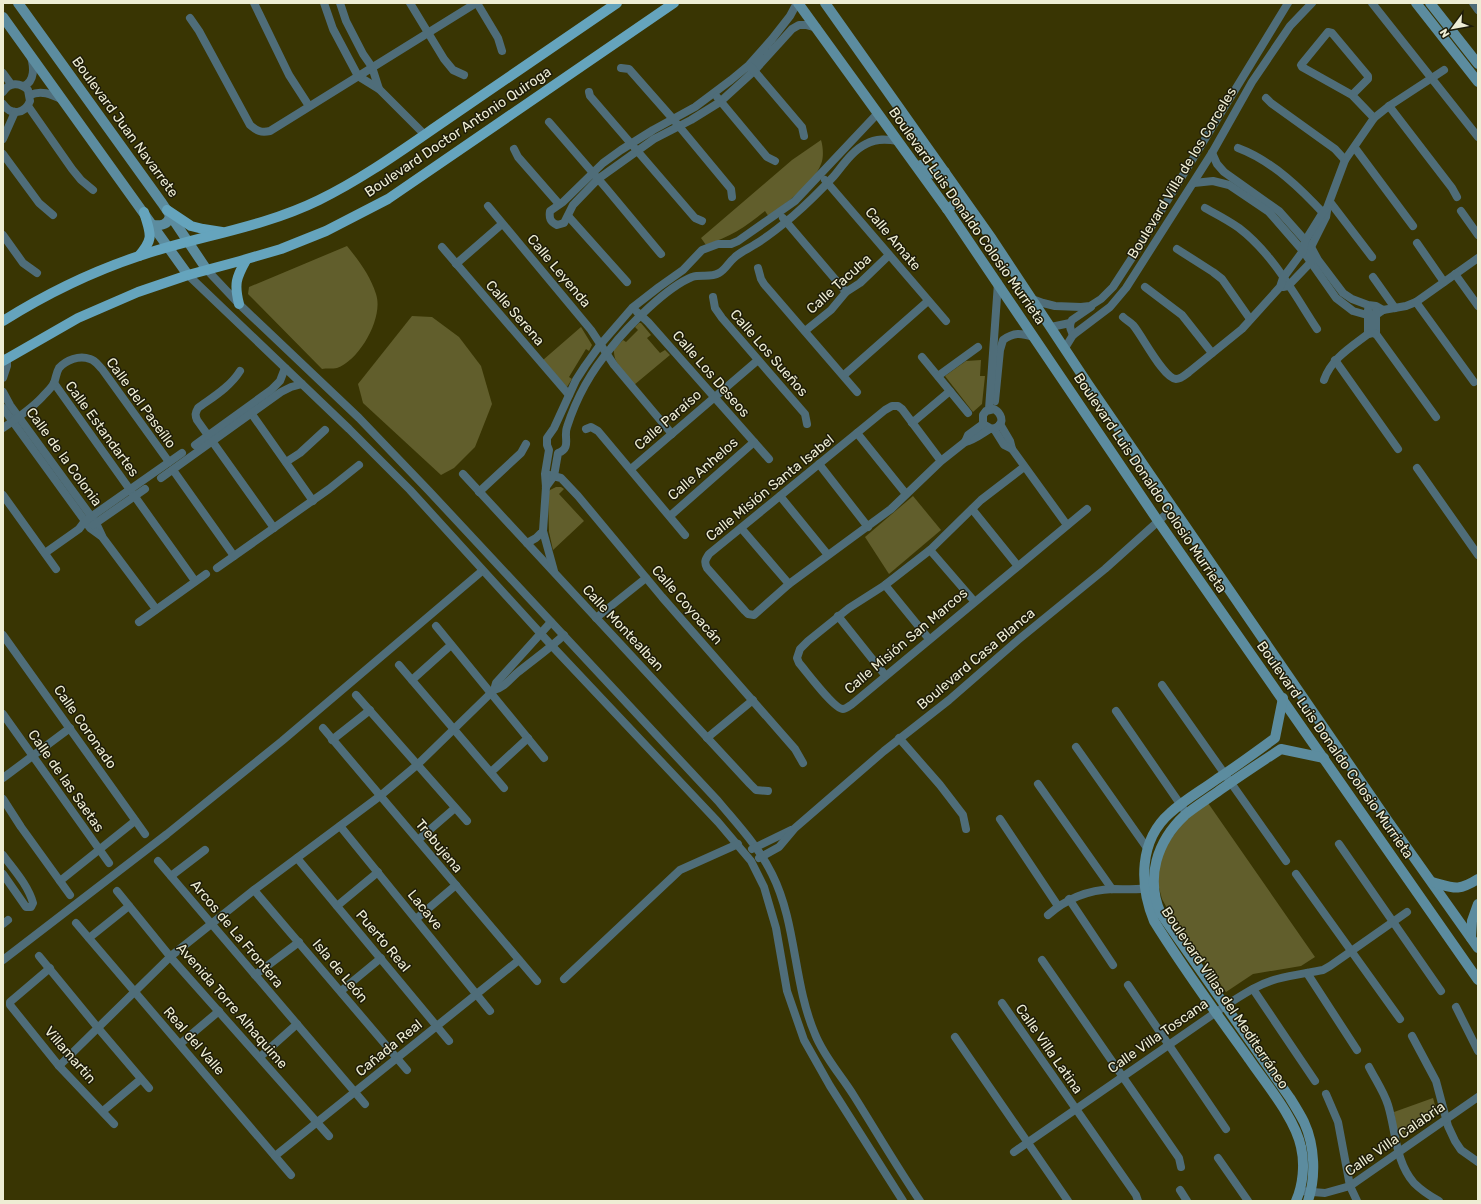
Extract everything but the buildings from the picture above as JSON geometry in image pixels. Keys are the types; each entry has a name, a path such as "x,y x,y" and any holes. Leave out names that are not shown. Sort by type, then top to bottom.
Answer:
{"main road":[{"name":"Boulevard Juan Navarrete","path":"18,3 207,270"},
{"name":"Boulevard Doctor Antonio Quiroga","path":"3,321 42,298 103,269 139,256 226,233 290,213 319,200 351,182 424,134 617,3"},
{"name":"Boulevard Doctor Antonio Quiroga","path":"5,360 78,318 138,292 188,275 281,249 326,231 388,199 674,3"},
{"name":"Boulevard Luis Donaldo Colosio Murrieta","path":"798,3 947,209 1158,521 1283,698 1478,980"},
{"name":"Boulevard Luis Donaldo Colosio Murrieta","path":"825,3 1011,267 1173,508 1478,948"},
{"path":"1416,3 1478,82"},
{"path":"1430,3 1478,64"},
{"path":"3,17 188,275"},
{"path":"905,151 912,154 926,171 931,174 940,174 945,172"},
{"path":"947,209 955,204 961,205 987,243 1011,267"},
{"path":"139,256 149,243 150,237 144,212"},
{"path":"153,225 159,226 168,222 168,213 192,226 226,233"},
{"path":"239,304 235,289 237,279 246,260"},
{"path":"1283,698 1275,738 1276,743 1281,749 1324,758"},
{"name":"Boulevard Villas del Mediterráneo","path":"1275,738 1253,755 1171,830 1158,854 1147,902 1154,921 1284,1111 1297,1133 1303,1165 1298,1196"},
{"name":"Boulevard Villas del Mediterráneo","path":"1281,749 1259,763 1180,804 1169,813 1160,824 1147,848 1144,877 1155,898 1161,914 1290,1098 1304,1123 1312,1147 1314,1164 1310,1197"},
{"path":"1253,755 1259,763"},
{"path":"1374,830 1388,820"},
{"path":"1432,882 1458,889 1467,886 1478,879"},
{"path":"1471,938 1472,921 1478,904"}],"street":[{"path":"254,3 289,75 309,106"},
{"path":"324,3 339,41 358,76 379,89 424,134"},
{"path":"340,3 346,21 372,68 379,89"},
{"path":"410,3 427,33 452,70 464,75"},
{"path":"190,18 199,31 250,125 258,131 264,132 270,131 476,3 498,38 502,51"},
{"path":"775,42 798,3"},
{"name":"Boulevard Villa de los Corceles","path":"1032,299 1043,303 1068,307 1081,307 1092,304 1107,293 1118,280 1288,3"},
{"name":"Boulevard Villa de los Corceles","path":"1065,348 1073,335 1116,302 1212,154 1252,82 1290,26 1312,3"},
{"path":"1372,3 1478,137"},
{"path":"1472,3 1478,10"},
{"path":"752,68 695,107 631,143 603,163 595,176 573,205 566,221 561,225 557,225 551,221 549,217 550,210 595,176 654,139 720,102 752,68 775,42 795,26 806,25 817,28"},
{"path":"1352,95 1368,79 1368,76 1332,33 1328,32 1302,67 1352,95 1374,118"},
{"path":"24,86 29,83 33,73 30,54"},
{"path":"621,68 629,69 673,119 731,189 732,197"},
{"path":"752,68 802,128 804,136"},
{"path":"1311,262 1311,247 1327,210 1345,160 1355,148 1374,118 1389,106 1444,70"},
{"path":"3,73 11,84"},
{"path":"1243,76 1252,82"},
{"path":"3,92 11,84 16,84 24,86 30,95 28,106 22,111 15,112 4,108"},
{"path":"30,95 41,92 63,100"},
{"path":"589,92 590,96 695,218 702,221"},
{"path":"714,93 767,157 775,161"},
{"path":"1266,98 1335,149 1345,160"},
{"path":"28,106 72,169 81,180 93,190"},
{"path":"1389,106 1452,188 1457,197"},
{"path":"3,139 15,112"},
{"path":"554,573 543,531 546,487 545,474 549,450 547,438 554,428 579,375 600,345 632,308 654,290 683,270 702,250 709,247 738,241 779,214 795,201 878,113"},
{"path":"549,122 661,254"},
{"path":"549,450 558,453 566,446 567,440 565,432 579,398 605,354 641,315 672,290 693,277 719,273 733,258 756,244 786,222 808,203 854,153 865,144 880,139 898,141"},
{"path":"1238,148 1253,154 1291,180 1327,210 1372,257"},
{"path":"1355,148 1413,226"},
{"path":"514,149 518,157 559,204"},
{"path":"3,154 39,203 53,215"},
{"path":"1212,154 1220,168 1279,211 1311,247 1318,260 1343,292 1352,299 1376,309 1395,308 1416,302 1478,258"},
{"name":"Calle Amate","path":"820,175 946,321"},
{"path":"1194,183 1213,182 1229,185 1269,212 1303,251 1328,287 1340,301 1353,311 1367,315 1376,309"},
{"path":"1176,185 1187,193"},
{"name":"Calle Leyenda","path":"488,206 591,330 605,354 672,434"},
{"path":"1205,208 1238,228 1258,245 1317,329"},
{"path":"1284,284 1303,251 1304,240 1327,210"},
{"path":"1461,211 1478,235"},
{"path":"779,214 846,292"},
{"path":"568,216 627,282"},
{"path":"456,264 502,224"},
{"path":"3,236 23,263 37,273"},
{"path":"1417,243 1444,282"},
{"path":"724,244 731,250 733,258"},
{"name":"Calle Serena","path":"442,247 569,395"},
{"path":"1177,249 1222,279 1250,319"},
{"name":"Calle Tacuba","path":"805,331 831,310 846,292 860,283 889,255"},
{"path":"692,261 693,269 699,276"},
{"path":"1123,318 1133,325 1161,366 1171,377 1176,379 1181,378 1233,337 1284,284 1311,262"},
{"path":"758,268 760,279 857,392"},
{"path":"207,270 239,304 359,418 718,801 763,856 773,874 784,906 798,977 815,1035 828,1059 920,1201"},
{"path":"1455,274 1478,306"},
{"path":"188,275 302,384 428,509 482,571 745,853 751,861 764,886 776,928 787,991 804,1040 830,1086 903,1201"},
{"path":"1372,277 1395,308"},
{"path":"992,409 998,283"},
{"path":"1145,287 1182,314 1212,353"},
{"path":"1107,293 1116,302"},
{"name":"Calle Los Sueños","path":"713,297 713,304 718,312 805,414 807,424"},
{"path":"844,376 928,300"},
{"path":"1416,302 1474,382"},
{"path":"1051,327 1070,323 1077,315 1091,308 1092,304"},
{"name":"Calle Los Deseos","path":"632,308 641,315 769,459"},
{"path":"1324,380 1326,372 1336,360 1372,334 1376,309"},
{"path":"1367,315 1372,334 1436,417"},
{"path":"1070,323 1070,329 1073,335"},
{"path":"992,409 1000,350 1003,340 1014,334 1021,333 1034,337"},
{"path":"938,376 978,347"},
{"name":"Calle del Paseíllo","path":"3,428 44,396 54,383 59,369 69,360 80,357 90,359 95,362 169,462"},
{"path":"922,357 968,413"},
{"path":"3,378 7,366 5,360"},
{"name":"Calle Paraíso","path":"631,469 758,360"},
{"path":"1336,360 1398,449"},
{"path":"278,389 285,368"},
{"path":"240,371 230,383 195,412 197,420 274,528"},
{"name":"Calle Estandartes","path":"54,383 195,581"},
{"path":"160,478 173,470 210,439 278,389 302,384"},
{"path":"912,423 950,391"},
{"name":"Calle de la Colonia","path":"3,392 16,419 156,609"},
{"name":"Calle Misión Santa Isabel","path":"941,461 902,409 894,405 885,410 710,554 705,563 707,568 745,611 751,615 759,612 789,584 891,509 941,461 965,442 972,440 992,426"},
{"name":"Calle de la Colonia","path":"3,408 16,419"},
{"path":"563,408 573,412"},
{"path":"992,409 1001,415 1002,418 992,426"},
{"path":"992,409 986,411 983,415 992,426 1010,441 1012,449 1024,467 1067,525"},
{"path":"249,411 313,501"},
{"path":"586,429 591,427 598,431 685,535"},
{"path":"286,462 300,453 325,430"},
{"path":"857,433 906,494"},
{"path":"194,445 210,439"},
{"name":"Calle Anhelos","path":"670,516 754,442"},
{"path":"479,492 521,453 526,444"},
{"name":"Calle Estandartes","path":"45,553 132,493 182,453"},
{"path":"546,487 554,476 558,453"},
{"path":"385,465 395,456"},
{"path":"217,568 313,501 344,478 359,464"},
{"path":"819,464 868,527"},
{"name":"Calle Misión San Marcos","path":"1024,467 972,509 930,550 885,585 838,616 800,649 797,658 799,663 834,705 842,709 845,709 851,705 929,638 1087,509"},
{"path":"1417,468 1478,555"},
{"name":"Calle del Paseíllo","path":"173,470 234,556"},
{"name":"Calle Montealban","path":"463,474 750,784 756,790 768,792"},
{"name":"Calle Coyoacán","path":"545,474 561,478 578,496 646,578 795,749 803,763"},
{"name":"Calle Estandartes","path":"132,493 146,489"},
{"path":"3,495 56,569"},
{"path":"780,496 828,555"},
{"name":"Boulevard Casa Blanca","path":"751,861 779,847 795,828 900,738 949,700 1018,640 1105,569 1173,508"},
{"path":"972,509 1018,565"},
{"path":"741,528 789,584"},
{"path":"527,543 536,538 543,531"},
{"path":"930,550 974,601"},
{"path":"3,960 167,834 282,741 482,571"},
{"path":"139,622 206,574"},
{"path":"596,618 646,578"},
{"path":"885,585 929,638"},
{"path":"838,616 885,675"},
{"path":"60,1066 170,956 254,890 380,796 417,765 493,691 496,683 551,622"},
{"path":"436,626 451,645 493,691 544,758"},
{"name":"Calle Coronado","path":"3,635 145,834"},
{"path":"493,691 502,688 516,674 564,635"},
{"path":"412,680 451,645"},
{"path":"399,665 504,788"},
{"path":"1162,685 1286,861"},
{"path":"356,695 467,821"},
{"path":"707,738 752,700"},
{"path":"332,740 370,710"},
{"path":"1116,711 1187,814"},
{"name":"Calle de las Saetas","path":"3,714 108,863"},
{"path":"3,778 70,728"},
{"name":"Trebujena","path":"323,728 537,981"},
{"path":"491,772 528,738"},
{"path":"900,738 963,815 966,829"},
{"path":"1076,746 1147,848"},
{"path":"1038,784 1112,889"},
{"path":"3,799 21,827 70,895"},
{"path":"418,840 455,808"},
{"path":"1000,819 1058,906"},
{"path":"60,881 135,821"},
{"name":"Lacave","path":"340,826 490,1011"},
{"name":"Boulevard Casa Blanca","path":"745,853 795,828"},
{"path":"564,979 680,870 738,844"},
{"path":"1339,844 1441,991"},
{"path":"171,876 205,850"},
{"path":"3,855 31,896 33,903 31,907 26,907 3,874"},
{"name":"Puerto Real","path":"297,858 449,1041"},
{"name":"Arcos de La Frontera","path":"158,861 297,1024"},
{"path":"337,906 378,872"},
{"path":"1296,874 1400,1019"},
{"path":"416,919 456,885"},
{"path":"1048,915 1069,899 1091,892 1112,889 1149,888"},
{"name":"Isla de León","path":"254,890 407,1070"},
{"name":"Avenida Torre Alhaquime","path":"117,891 170,956 329,1136"},
{"path":"1069,899 1113,965"},
{"path":"89,938 129,906"},
{"name":"Calle Villa Toscana","path":"1014,1152 1225,1006 1253,989 1277,979 1307,974 1330,966 1407,912"},
{"name":"Real del Valle","path":"76,923 291,1175"},
{"path":"255,975 299,942"},
{"path":"39,956 149,1088"},
{"path":"341,991 381,958"},
{"name":"Cañada Real","path":"275,1156 519,960"},
{"path":"1042,960 1179,1158 1181,1167"},
{"name":"Villamartin","path":"50,968 10,1002 10,1005 60,1066 114,1124"},
{"path":"1307,974 1357,1050"},
{"path":"1128,985 1226,1129"},
{"path":"1253,989 1315,1081"},
{"name":"Calle Villa Latina","path":"1002,1003 1136,1195 1138,1201"},
{"path":"1456,1007 1478,1051"},
{"path":"180,1044 218,1011"},
{"path":"260,1057 297,1024 365,1104"},
{"path":"804,1040 815,1035"},
{"path":"955,1036 1068,1201"},
{"path":"1412,1036 1436,1081 1448,1126 1458,1146 1468,1156 1478,1162"},
{"path":"1369,1067 1388,1103 1399,1153 1407,1173 1425,1192 1439,1201"},
{"path":"103,1111 141,1079"},
{"path":"1326,1094 1338,1122 1350,1186 1357,1201"},
{"name":"Calle Villa Calabria","path":"1298,1196 1310,1197 1350,1186 1478,1097"},
{"path":"1218,1158 1248,1201"},
{"path":"892,1184 903,1176"},
{"path":"1180,1190 1187,1201"}],"shaded area":[{"path":"821,140 823,159 817,172 806,186 769,217 765,211 737,231 723,239 706,245 701,238 792,160"},
{"path":"347,246 364,268 374,287 378,303 377,314 368,337 354,356 337,368 322,369 248,294 249,287"},
{"path":"412,316 432,317 459,337 481,366 492,404 475,447 454,468 441,475 363,403 358,384"},
{"path":"641,323 651,335 647,338 660,353 665,350 670,355 634,385 618,364 614,355 614,350 623,340 626,342 638,330 635,327"},
{"path":"581,327 592,345 589,351 586,349 569,377 572,379 567,387 543,360"},
{"path":"981,360 980,376 985,376 982,404 973,412 945,376 966,361"},
{"path":"556,487 561,487 564,489 559,494 584,521 553,550 549,532 548,493"},
{"path":"913,496 941,530 889,574 865,537"},
{"path":"1208,803 1315,957 1301,966 1253,974 1226,992 1168,910 1162,899 1158,884 1157,868 1163,850 1185,820"},
{"path":"1433,1098 1437,1112 1398,1138 1394,1112"}]}
